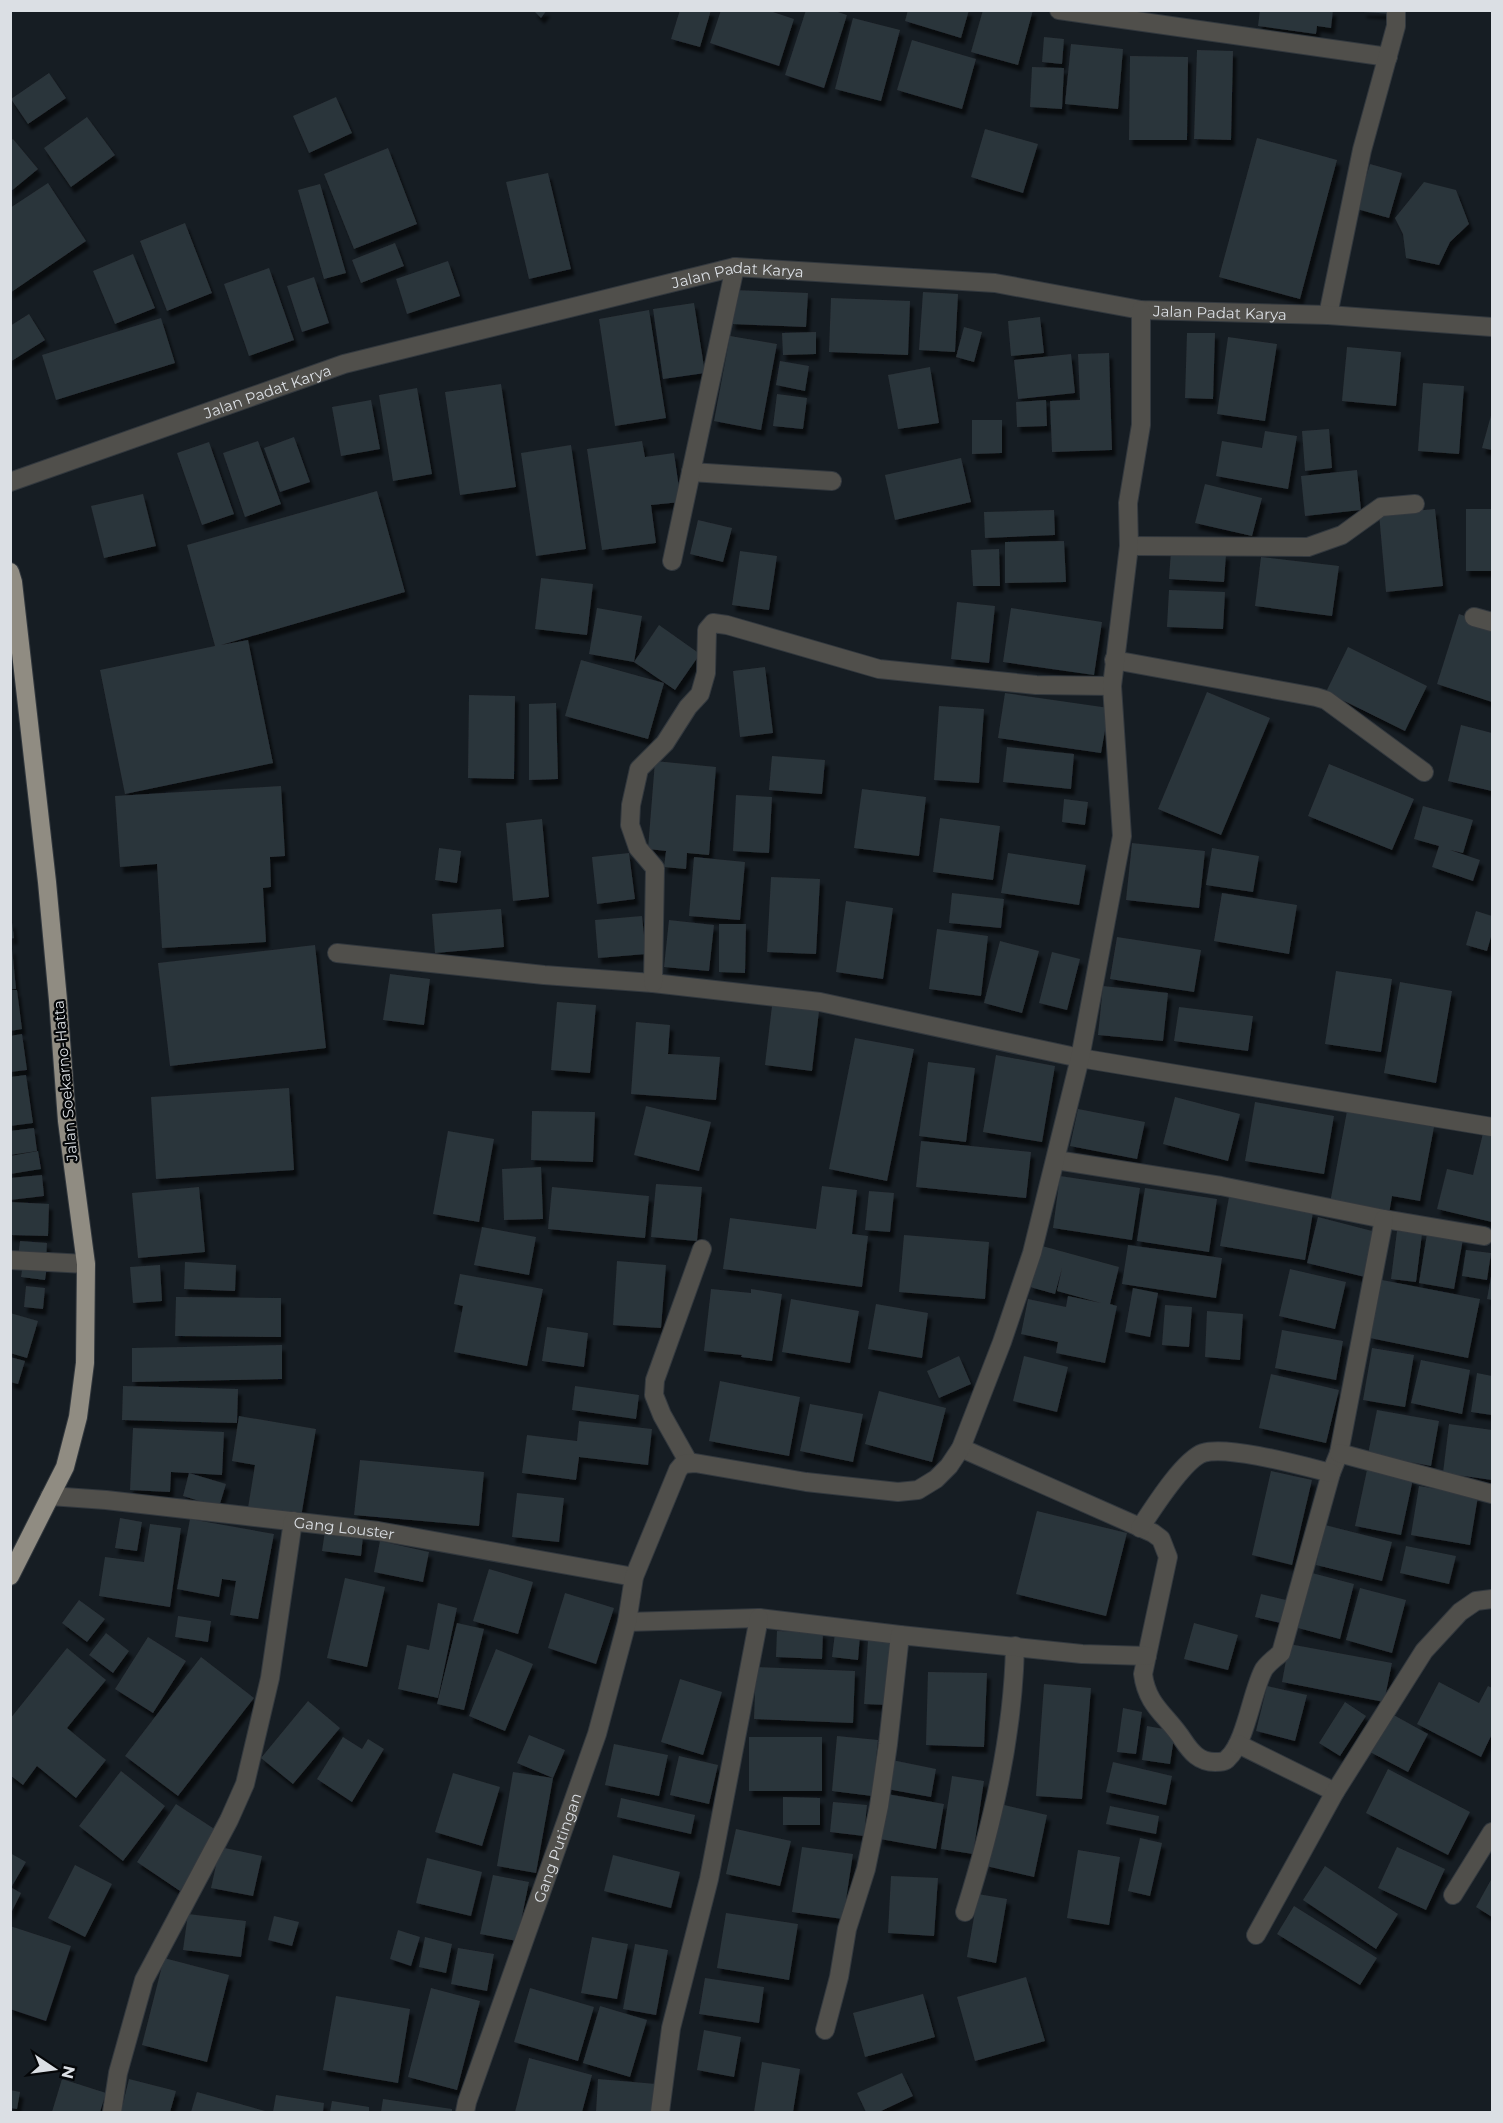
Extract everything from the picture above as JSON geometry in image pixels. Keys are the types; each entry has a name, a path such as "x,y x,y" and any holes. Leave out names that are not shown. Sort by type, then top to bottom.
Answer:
{"highway":[{"name":"Jalan Soekarno-Hatta","path":"10,1576 65,1467 78,1417 86,1363 86,1264 67,1121 47,882 11,579"}],"street":[{"path":"1059,10 1388,57"},
{"path":"1328,315 1362,150 1396,26 1396,10"},
{"path":"672,561 735,267"},
{"name":"Jalan Padat Karya","path":"10,482 344,364 735,267 995,283 1141,310 1328,315 1492,327"},
{"path":"702,1248 655,1380 654,1395 662,1415 689,1463 806,1482 898,1492 918,1490 936,1479 961,1448 1002,1342 1032,1254 1080,1058 1122,836 1112,686 1129,546 1128,503 1141,425 1141,310"},
{"path":"691,472 832,481"},
{"path":"1129,546 1308,547 1342,534 1381,507 1415,504"},
{"path":"1474,617 1492,622"},
{"path":"653,983 655,868 638,848 630,825 631,805 639,769 665,743 688,707 700,693 706,674 707,630 713,623 727,625 879,669 1036,685 1112,686"},
{"path":"1114,660 1326,700 1424,772"},
{"path":"337,954 532,974 653,983 820,1002 1080,1058 1492,1127"},
{"path":"1056,1160 1221,1186 1384,1219 1484,1236"},
{"path":"961,1448 1153,1533 1161,1539 1168,1557 1143,1674 1144,1686 1149,1697 1199,1758 1210,1762 1221,1762 1228,1759 1238,1744 1264,1667 1281,1653 1331,1473 1339,1453 1384,1219"},
{"path":"10,1260 86,1264"},
{"path":"1140,1528 1185,1467 1202,1454 1222,1452 1262,1457 1331,1473"},
{"path":"1339,1453 1492,1494"},
{"name":"Gang Putingan","path":"465,2112 597,1734 627,1622 634,1577 675,1477 683,1464 689,1463"},
{"name":"Gang Louster","path":"50,1496 106,1500 378,1531 634,1577"},
{"path":"112,2112 118,2073 144,1980 229,1820 245,1784 270,1678 293,1521"},
{"path":"1256,1935 1335,1792 1425,1651 1460,1612 1476,1601 1492,1599"},
{"path":"627,1622 759,1618 1082,1654 1147,1656"},
{"path":"660,2112 671,2028 709,1878 759,1618"},
{"path":"825,2030 839,1977 847,1929 866,1869 879,1806 900,1635"},
{"path":"965,1912 978,1870 1005,1761 1014,1687 1016,1647"},
{"path":"1238,1744 1335,1792"},
{"path":"1454,1895 1492,1832"}],"building":[{"path":"533,10 547,10 541,18"},
{"path":"680,10 711,10 700,47 671,39"},
{"path":"721,10 767,10 794,19 779,66 710,43"},
{"path":"806,10 832,10 847,15 824,88 785,75"},
{"path":"908,10 969,10 961,38 905,21"},
{"path":"983,10 1033,10 1018,65 971,52"},
{"path":"1260,10 1333,10 1331,28 1317,26 1316,34 1258,26"},
{"path":"1363,10 1393,10 1392,14 1363,12"},
{"path":"853,18 900,30 881,101 835,89"},
{"path":"1044,37 1064,39 1062,64 1042,62"},
{"path":"912,40 976,59 962,109 897,90"},
{"path":"1071,44 1123,49 1118,109 1065,104"},
{"path":"1197,50 1233,51 1231,140 1194,139"},
{"path":"1130,56 1188,57 1187,140 1129,140"},
{"path":"1032,67 1064,68 1062,109 1030,107"},
{"path":"49,73 66,98 28,124 11,99"},
{"path":"336,97 352,133 309,153 293,116"},
{"path":"87,117 115,155 71,187 44,148"},
{"path":"985,129 1038,144 1023,193 971,177"},
{"path":"1257,138 1337,160 1300,299 1219,277"},
{"path":"13,139 38,169 10,192 10,141"},
{"path":"388,148 417,224 354,249 324,174"},
{"path":"1370,164 1402,173 1389,218 1357,209"},
{"path":"548,173 571,269 529,279 506,182"},
{"path":"1424,182 1456,190 1469,224 1450,242 1439,265 1406,258 1403,234 1395,218"},
{"path":"48,183 86,241 10,293 10,208"},
{"path":"320,184 346,273 324,279 298,190"},
{"path":"185,223 212,293 167,311 140,241"},
{"path":"395,243 404,266 361,283 352,260"},
{"path":"133,254 155,308 115,324 93,271"},
{"path":"448,261 460,296 407,314 396,279"},
{"path":"269,268 294,340 249,356 224,284"},
{"path":"314,277 329,323 302,332 287,286"},
{"path":"733,290 808,293 806,327 732,324"},
{"path":"923,292 958,294 955,352 919,350"},
{"path":"831,298 910,301 908,355 829,352"},
{"path":"694,303 705,373 663,379 653,309"},
{"path":"649,310 666,418 615,426 599,319"},
{"path":"29,314 45,340 10,362 10,326"},
{"path":"1040,317 1044,353 1011,356 1008,321"},
{"path":"161,318 175,363 56,400 42,355"},
{"path":"964,327 982,332 974,362 956,357"},
{"path":"816,332 816,354 783,355 782,333"},
{"path":"1187,333 1215,333 1213,399 1185,398"},
{"path":"730,336 777,344 761,430 714,421"},
{"path":"1228,337 1277,344 1265,421 1217,414"},
{"path":"1347,347 1401,352 1396,406 1342,401"},
{"path":"1109,353 1112,450 1052,452 1050,401 1080,400 1078,354"},
{"path":"1071,354 1075,393 1018,399 1014,360"},
{"path":"780,361 809,366 805,391 776,385"},
{"path":"930,367 939,423 898,429 888,375"},
{"path":"1423,383 1464,386 1459,454 1418,451"},
{"path":"501,384 516,487 460,495 445,392"},
{"path":"417,388 432,474 393,481 379,395"},
{"path":"777,394 807,398 803,429 773,426"},
{"path":"371,400 380,449 341,456 332,407"},
{"path":"1046,400 1047,426 1017,427 1016,402"},
{"path":"1492,412 1492,450 1482,448"},
{"path":"972,420 1002,420 1002,453 972,454"},
{"path":"1329,429 1332,468 1305,471 1302,431"},
{"path":"1265,431 1297,436 1288,489 1216,476 1222,441 1262,448"},
{"path":"294,437 310,482 280,492 264,448"},
{"path":"258,441 281,504 245,517 223,453"},
{"path":"642,441 645,457 674,453 681,502 651,505 656,543 602,550 587,449"},
{"path":"209,442 234,514 202,525 177,453"},
{"path":"571,445 586,549 536,556 521,453"},
{"path":"961,458 971,502 895,520 885,475"},
{"path":"1357,470 1361,510 1305,516 1301,476"},
{"path":"1205,484 1262,498 1252,536 1195,523"},
{"path":"377,491 405,592 221,645 248,640 273,763 125,794 100,670 215,646 187,545"},
{"path":"143,494 156,546 104,558 91,506"},
{"path":"1435,509 1443,586 1386,592 1379,514"},
{"path":"1466,509 1492,509 1492,571 1466,571"},
{"path":"1054,510 1055,535 985,538 984,512"},
{"path":"698,520 732,528 723,562 690,554"},
{"path":"1064,541 1066,582 1005,583 1005,542"},
{"path":"999,549 1000,586 973,586 971,550"},
{"path":"740,551 777,556 769,610 732,605"},
{"path":"1171,551 1226,554 1224,582 1169,579"},
{"path":"1261,557 1339,566 1332,616 1255,606"},
{"path":"541,578 593,584 587,635 535,629"},
{"path":"1169,590 1225,592 1223,629 1167,627"},
{"path":"957,602 995,606 989,663 951,659"},
{"path":"597,608 642,616 634,662 589,654"},
{"path":"1011,608 1102,622 1094,675 1003,662"},
{"path":"1459,614 1492,625 1492,702 1437,684"},
{"path":"659,625 700,654 675,690 634,662"},
{"path":"1348,647 1427,686 1405,731 1326,692"},
{"path":"581,660 664,683 648,739 565,716"},
{"path":"765,667 773,733 740,737 733,671"},
{"path":"1207,692 1270,718 1221,835 1158,809"},
{"path":"1005,693 1109,708 1101,753 998,738"},
{"path":"469,695 515,696 514,779 468,778"},
{"path":"556,703 558,779 529,780 529,704"},
{"path":"939,706 984,709 979,783 934,780"},
{"path":"1461,725 1492,733 1492,791 1448,781"},
{"path":"1007,747 1074,754 1071,789 1003,782"},
{"path":"772,756 825,760 822,794 769,790"},
{"path":"655,761 716,767 709,855 687,853 686,869 664,867 666,851 648,849"},
{"path":"1329,764 1414,799 1392,850 1308,816"},
{"path":"281,786 285,856 270,857 271,887 263,888 266,942 162,948 157,864 120,867 115,796"},
{"path":"862,789 926,797 919,856 854,848"},
{"path":"736,795 772,797 769,853 733,851"},
{"path":"1064,799 1088,802 1085,825 1062,822"},
{"path":"1423,806 1473,820 1463,853 1450,850 1480,860 1473,881 1432,867 1439,846 1414,839"},
{"path":"940,818 1000,826 993,880 933,872"},
{"path":"542,819 549,897 513,901 506,823"},
{"path":"1132,843 1205,851 1199,908 1126,900"},
{"path":"439,848 461,851 457,883 435,880"},
{"path":"1212,848 1259,856 1253,892 1206,885"},
{"path":"629,853 635,899 597,904 592,857"},
{"path":"1008,853 1086,865 1079,905 1001,893"},
{"path":"694,857 745,862 740,920 689,916"},
{"path":"771,877 820,879 816,954 767,952"},
{"path":"952,893 1004,899 1001,928 949,923"},
{"path":"1222,893 1297,905 1289,954 1214,941"},
{"path":"846,901 893,908 883,979 836,972"},
{"path":"501,909 504,947 435,953 432,914"},
{"path":"1476,911 1492,916 1492,933 1487,951 1466,945"},
{"path":"642,916 646,954 598,958 595,920"},
{"path":"669,920 714,925 709,971 664,967"},
{"path":"10,922 12,922 14,938 10,939"},
{"path":"719,924 746,924 745,973 719,972"},
{"path":"937,929 988,936 981,996 929,989"},
{"path":"1117,937 1201,950 1194,992 1110,979"},
{"path":"1000,941 1039,951 1022,1013 984,1003"},
{"path":"315,945 326,1048 170,1066 158,963"},
{"path":"10,948 12,948 16,989 10,989"},
{"path":"1052,952 1080,959 1067,1010 1039,1003"},
{"path":"1336,971 1392,979 1381,1052 1325,1044"},
{"path":"390,974 430,979 424,1025 383,1020"},
{"path":"1400,982 1452,991 1436,1083 1384,1073"},
{"path":"1103,986 1168,993 1163,1041 1098,1035"},
{"path":"10,990 17,990 22,1029 10,1031"},
{"path":"557,1002 596,1005 590,1073 551,1070"},
{"path":"772,1006 819,1011 812,1071 765,1065"},
{"path":"1179,1007 1253,1016 1248,1051 1174,1041"},
{"path":"636,1022 670,1025 668,1054 720,1057 716,1100 631,1094"},
{"path":"22,1034 27,1070 10,1072 10,1036"},
{"path":"855,1038 914,1049 887,1181 829,1169"},
{"path":"996,1055 1055,1066 1042,1142 983,1132"},
{"path":"928,1062 975,1068 966,1142 919,1136"},
{"path":"26,1075 33,1123 10,1126 10,1077"},
{"path":"289,1088 294,1170 156,1179 151,1097"},
{"path":"1175,1097 1240,1114 1228,1161 1163,1144"},
{"path":"1255,1102 1334,1116 1324,1174 1245,1161"},
{"path":"646,1106 711,1122 699,1171 634,1155"},
{"path":"1078,1109 1145,1122 1137,1159 1070,1146"},
{"path":"532,1111 595,1112 593,1162 531,1160"},
{"path":"1347,1111 1434,1127 1420,1201 1392,1196 1389,1214 1330,1203"},
{"path":"34,1128 37,1151 10,1155 10,1131"},
{"path":"1484,1129 1492,1131 1492,1222 1437,1209 1447,1169 1473,1175"},
{"path":"448,1131 494,1139 479,1222 433,1214"},
{"path":"921,1141 1031,1152 1026,1198 916,1187"},
{"path":"38,1151 41,1169 10,1174 10,1156"},
{"path":"541,1167 543,1219 504,1220 502,1169"},
{"path":"42,1175 44,1196 10,1200 10,1178"},
{"path":"1060,1176 1140,1188 1132,1240 1053,1228"},
{"path":"656,1184 702,1187 697,1241 651,1237"},
{"path":"822,1186 857,1190 852,1234 868,1236 862,1287 723,1269 730,1218 816,1229"},
{"path":"199,1187 205,1252 138,1258 132,1193"},
{"path":"552,1187 649,1196 645,1238 548,1229"},
{"path":"1145,1188 1217,1199 1209,1252 1137,1241"},
{"path":"869,1191 894,1193 890,1232 865,1230"},
{"path":"1229,1197 1313,1212 1305,1260 1220,1246"},
{"path":"10,1202 49,1204 48,1236 10,1235"},
{"path":"1318,1217 1376,1232 1365,1277 1307,1263"},
{"path":"482,1227 536,1237 529,1275 474,1265"},
{"path":"1397,1231 1422,1234 1416,1282 1391,1279"},
{"path":"1427,1234 1463,1239 1454,1289 1419,1283"},
{"path":"904,1235 989,1242 985,1299 899,1292"},
{"path":"20,1241 47,1243 46,1260 18,1258"},
{"path":"1128,1245 1222,1258 1216,1298 1122,1284"},
{"path":"1042,1246 1119,1267 1110,1304 1117,1306 1105,1363 1056,1353 1058,1342 1021,1334 1028,1299 1066,1307 1068,1296 1101,1303 1057,1291 1062,1268 1055,1294 1030,1287"},
{"path":"1466,1250 1491,1253 1487,1280 1462,1276"},
{"path":"617,1261 666,1265 661,1328 613,1325"},
{"path":"185,1262 236,1265 235,1291 184,1289"},
{"path":"23,1263 47,1266 45,1280 21,1277"},
{"path":"160,1265 162,1301 133,1303 130,1267"},
{"path":"1290,1269 1346,1282 1335,1329 1279,1316"},
{"path":"460,1274 543,1289 527,1366 454,1352 463,1306 454,1304"},
{"path":"1492,1277 1492,1300 1487,1299"},
{"path":"1382,1280 1480,1299 1468,1358 1370,1338"},
{"path":"26,1286 45,1288 43,1309 24,1307"},
{"path":"1133,1288 1158,1293 1150,1337 1125,1332"},
{"path":"711,1289 751,1293 751,1289 782,1294 772,1361 704,1351"},
{"path":"176,1297 281,1298 281,1337 175,1336"},
{"path":"791,1299 859,1311 850,1363 782,1352"},
{"path":"876,1304 928,1313 922,1358 868,1349"},
{"path":"1165,1305 1192,1307 1189,1347 1162,1345"},
{"path":"1207,1311 1243,1314 1240,1360 1205,1357"},
{"path":"10,1313 38,1321 27,1358 10,1353"},
{"path":"547,1327 588,1333 584,1367 542,1361"},
{"path":"1282,1330 1343,1341 1336,1380 1275,1368"},
{"path":"282,1345 282,1379 132,1382 132,1348"},
{"path":"1372,1348 1414,1355 1405,1407 1363,1400"},
{"path":"959,1356 971,1384 939,1398 927,1371"},
{"path":"1024,1356 1068,1367 1057,1412 1013,1401"},
{"path":"10,1357 25,1361 18,1384 10,1382"},
{"path":"1421,1360 1470,1370 1462,1414 1411,1403"},
{"path":"1477,1373 1492,1376 1492,1415 1471,1412"},
{"path":"1271,1374 1339,1390 1326,1443 1259,1428"},
{"path":"720,1381 800,1397 789,1456 709,1441"},
{"path":"123,1386 238,1389 237,1423 122,1420"},
{"path":"575,1386 639,1395 636,1419 572,1410"},
{"path":"879,1391 946,1408 932,1462 865,1444"},
{"path":"810,1404 863,1414 853,1462 800,1451"},
{"path":"1377,1410 1439,1421 1431,1466 1368,1454"},
{"path":"239,1416 316,1429 301,1517 248,1508 255,1465 232,1461"},
{"path":"579,1421 652,1429 648,1465 579,1457 576,1480 522,1473 527,1435 577,1441"},
{"path":"1449,1424 1492,1430 1492,1480 1443,1473"},
{"path":"133,1428 224,1432 222,1475 171,1472 170,1492 130,1490"},
{"path":"360,1460 484,1472 479,1526 354,1515"},
{"path":"1367,1470 1413,1479 1401,1535 1355,1526"},
{"path":"1271,1471 1312,1480 1292,1565 1252,1555"},
{"path":"189,1473 226,1484 219,1507 183,1496"},
{"path":"1419,1486 1478,1496 1470,1545 1411,1535"},
{"path":"517,1493 564,1498 559,1542 512,1537"},
{"path":"1037,1511 1127,1533 1106,1616 1016,1594"},
{"path":"120,1518 142,1522 137,1551 115,1548"},
{"path":"190,1519 274,1534 258,1619 230,1615 236,1581 222,1579 219,1597 177,1589"},
{"path":"150,1524 181,1528 170,1607 99,1596 105,1557 144,1562"},
{"path":"1325,1525 1392,1542 1382,1581 1316,1565"},
{"path":"325,1531 363,1536 361,1556 322,1551"},
{"path":"380,1541 429,1552 423,1582 374,1572"},
{"path":"1406,1546 1456,1556 1449,1584 1400,1573"},
{"path":"489,1569 533,1582 518,1634 473,1621"},
{"path":"1312,1573 1354,1584 1340,1639 1298,1628"},
{"path":"345,1578 385,1587 367,1667 327,1658"},
{"path":"1360,1588 1406,1600 1392,1653 1346,1640"},
{"path":"565,1593 614,1608 596,1664 548,1648"},
{"path":"1261,1594 1290,1601 1285,1624 1255,1617"},
{"path":"79,1600 105,1619 87,1642 62,1623"},
{"path":"438,1603 457,1608 438,1698 398,1689 407,1645 429,1650"},
{"path":"178,1616 211,1621 208,1642 175,1637"},
{"path":"457,1623 484,1629 464,1710 437,1704"},
{"path":"1194,1623 1238,1635 1228,1670 1184,1659"},
{"path":"777,1631 823,1632 822,1659 776,1657"},
{"path":"106,1633 129,1651 113,1673 89,1655"},
{"path":"835,1633 860,1635 858,1660 832,1657"},
{"path":"148,1637 186,1661 153,1713 115,1689"},
{"path":"868,1640 891,1641 888,1705 864,1704"},
{"path":"1289,1644 1392,1663 1384,1702 1282,1682"},
{"path":"67,1648 106,1680 67,1728 106,1760 76,1798 37,1766 23,1785 10,1775 10,1719"},
{"path":"496,1649 533,1664 505,1731 469,1716"},
{"path":"201,1657 254,1698 178,1796 125,1756"},
{"path":"756,1667 855,1671 853,1723 754,1719"},
{"path":"928,1672 987,1673 984,1747 926,1745"},
{"path":"680,1679 722,1692 703,1755 661,1742"},
{"path":"1439,1682 1479,1703 1488,1686 1492,1688 1492,1734 1481,1757 1417,1724"},
{"path":"1044,1684 1091,1688 1082,1799 1036,1796"},
{"path":"1267,1686 1307,1695 1295,1741 1256,1731"},
{"path":"308,1701 340,1728 293,1784 261,1758"},
{"path":"1345,1702 1366,1716 1340,1756 1319,1743"},
{"path":"1123,1708 1142,1712 1136,1754 1117,1752"},
{"path":"1390,1713 1428,1734 1408,1772 1370,1752"},
{"path":"1147,1726 1175,1731 1170,1764 1142,1760"},
{"path":"529,1735 565,1750 553,1778 517,1763"},
{"path":"837,1736 878,1740 872,1796 832,1791"},
{"path":"343,1737 362,1749 368,1739 384,1749 352,1802 317,1779"},
{"path":"749,1737 822,1737 822,1791 749,1791"},
{"path":"614,1744 668,1755 659,1796 605,1785"},
{"path":"679,1756 718,1765 709,1804 670,1795"},
{"path":"892,1760 936,1769 931,1797 887,1789"},
{"path":"1113,1762 1172,1776 1166,1805 1106,1792"},
{"path":"1388,1769 1470,1812 1448,1855 1366,1813"},
{"path":"121,1771 165,1806 123,1861 79,1826"},
{"path":"513,1772 553,1778 536,1873 497,1866"},
{"path":"453,1773 500,1787 482,1846 435,1832"},
{"path":"952,1776 984,1781 973,1854 941,1849"},
{"path":"887,1794 944,1804 936,1849 880,1839"},
{"path":"783,1797 820,1798 820,1825 783,1825"},
{"path":"621,1798 695,1815 691,1834 617,1817"},
{"path":"833,1802 867,1805 864,1836 830,1832"},
{"path":"176,1804 219,1832 180,1891 137,1862"},
{"path":"1000,1804 1047,1815 1034,1877 986,1866"},
{"path":"1110,1806 1159,1816 1156,1834 1106,1824"},
{"path":"736,1829 791,1841 780,1886 726,1874"},
{"path":"1140,1838 1162,1843 1150,1896 1128,1891"},
{"path":"220,1847 262,1856 253,1896 211,1888"},
{"path":"802,1847 853,1854 843,1919 792,1912"},
{"path":"1397,1847 1445,1869 1426,1910 1378,1888"},
{"path":"1078,1850 1120,1857 1109,1925 1067,1918"},
{"path":"10,1853 26,1862 12,1886 10,1885"},
{"path":"613,1855 680,1872 671,1908 604,1891"},
{"path":"427,1858 482,1872 471,1916 416,1903"},
{"path":"75,1865 112,1884 85,1937 48,1918"},
{"path":"1325,1866 1398,1914 1376,1949 1303,1900"},
{"path":"493,1875 529,1882 517,1941 480,1934"},
{"path":"891,1876 938,1878 934,1936 888,1933"},
{"path":"1492,1878 1492,1917 1476,1907"},
{"path":"10,1887 21,1893 10,1915"},
{"path":"978,1894 1007,1899 996,1963 967,1957"},
{"path":"1294,1906 1377,1958 1360,1985 1277,1934"},
{"path":"726,1913 798,1924 789,1980 717,1968"},
{"path":"188,1914 246,1921 241,1957 183,1950"},
{"path":"274,1916 299,1922 292,1946 268,1940"},
{"path":"10,1926 71,1946 46,2021 10,2009"},
{"path":"398,1930 420,1937 411,1966 390,1959"},
{"path":"425,1937 452,1944 446,1973 419,1967"},
{"path":"592,1937 628,1944 617,1999 581,1993"},
{"path":"635,1944 668,1950 656,2015 623,2009"},
{"path":"458,1948 494,1954 487,1991 451,1984"},
{"path":"164,1958 229,1975 207,2062 142,2045"},
{"path":"1026,1977 1045,2041 975,2061 957,1997"},
{"path":"705,1978 764,1987 759,2023 699,2014"},
{"path":"431,1988 480,2001 457,2090 408,2077"},
{"path":"530,1988 594,2007 578,2061 514,2042"},
{"path":"923,1994 935,2037 865,2057 853,2013"},
{"path":"336,1996 410,2009 398,2083 323,2070"},
{"path":"600,2006 647,2020 630,2077 583,2063"},
{"path":"704,2030 741,2037 734,2077 697,2070"},
{"path":"529,2058 592,2075 582,2112 515,2112"},
{"path":"762,2062 800,2069 793,2112 754,2112"},
{"path":"902,2073 913,2096 879,2112 866,2112 857,2093"},
{"path":"62,2079 106,2093 100,2112 52,2112"},
{"path":"129,2079 176,2091 170,2112 121,2112"},
{"path":"598,2079 656,2084 653,2112 596,2112"},
{"path":"10,2090 20,2092 17,2109 10,2108"},
{"path":"197,2092 265,2111 265,2112 191,2112"},
{"path":"276,2095 324,2103 323,2112 273,2112"},
{"path":"383,2099 452,2109 452,2112 381,2112"},
{"path":"332,2101 369,2107 369,2112 330,2112"}]}
